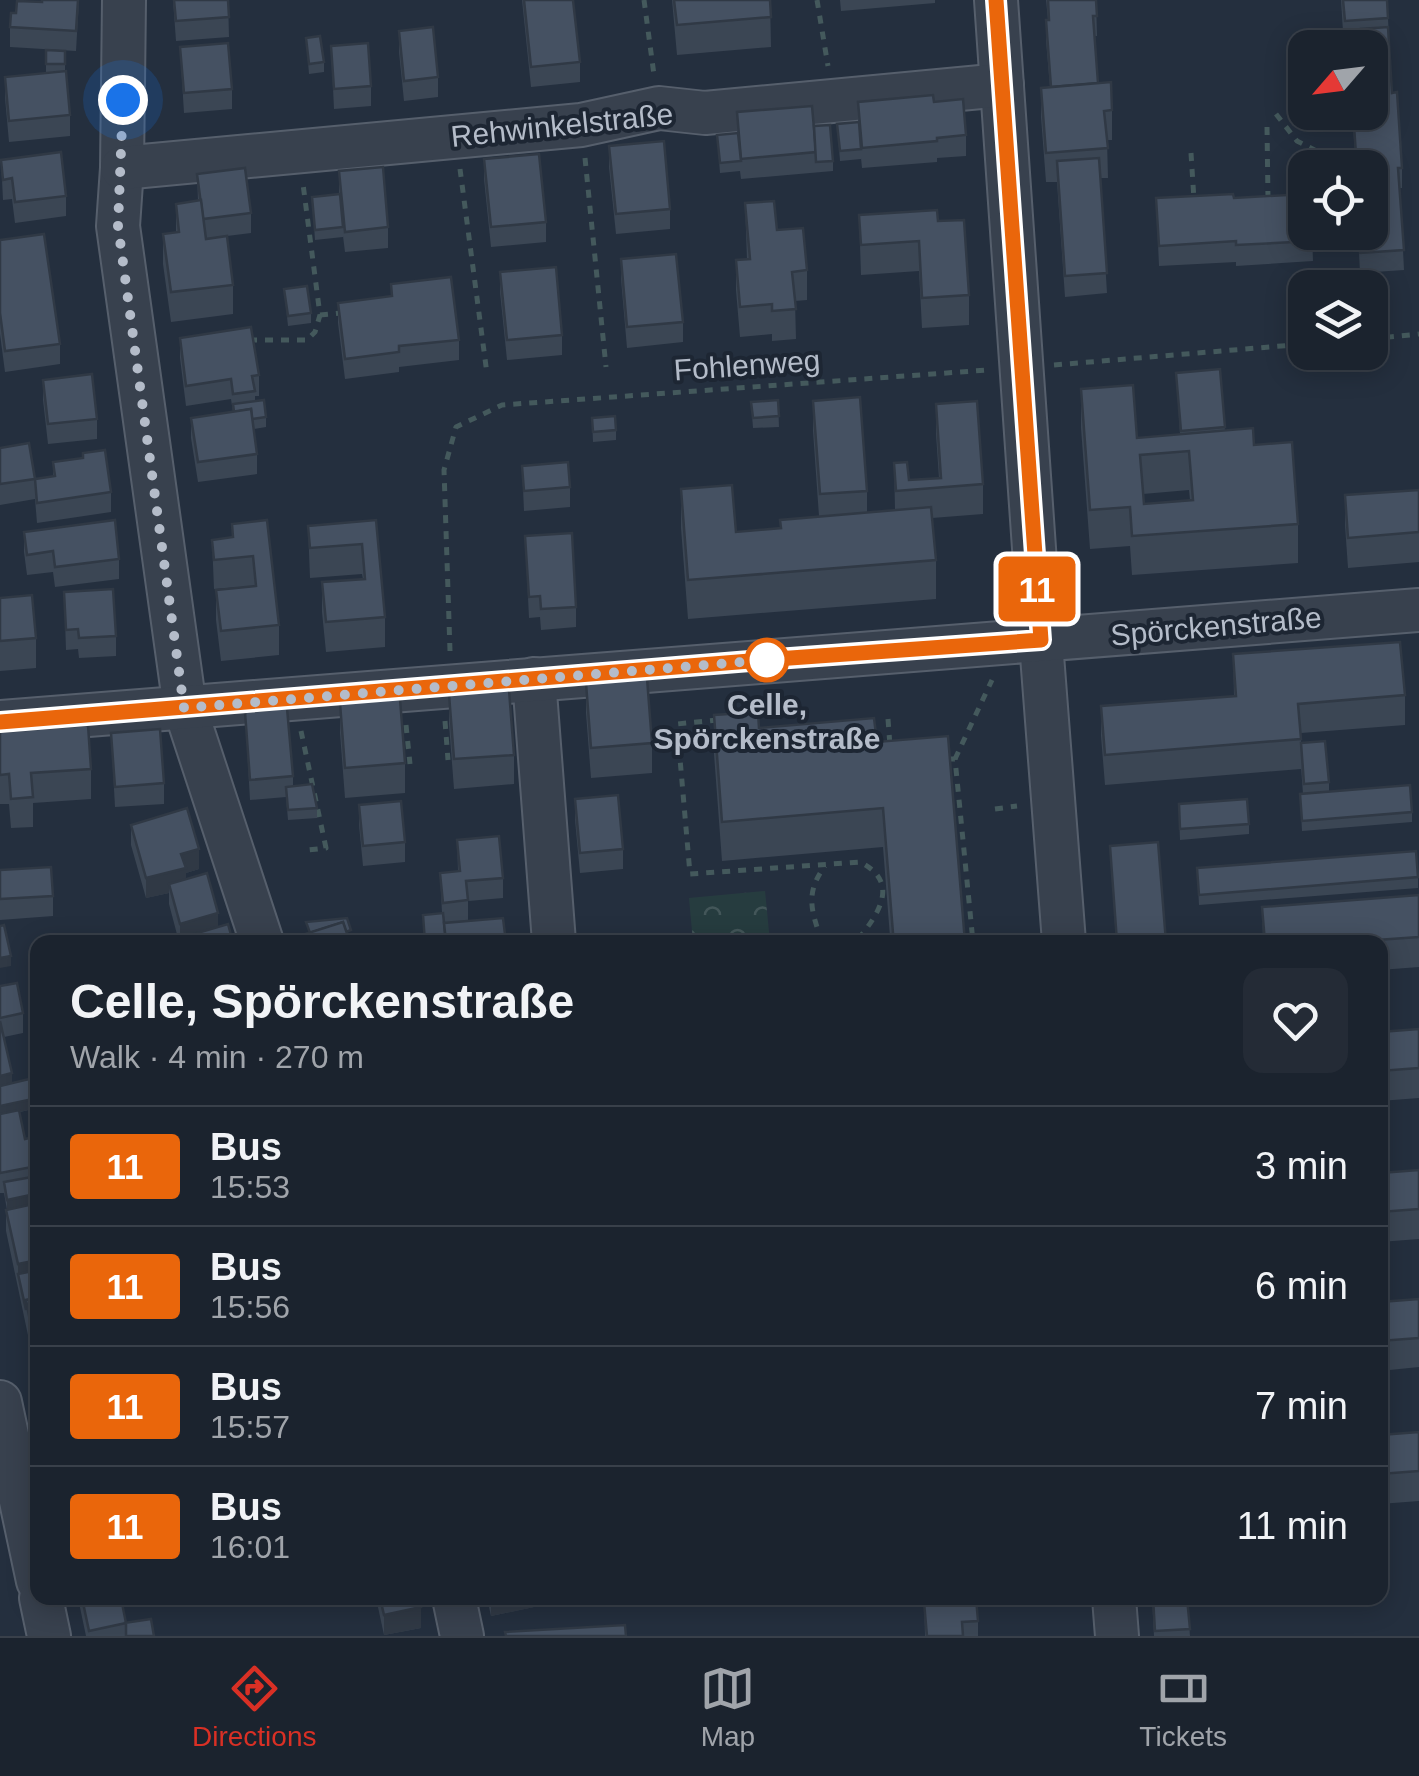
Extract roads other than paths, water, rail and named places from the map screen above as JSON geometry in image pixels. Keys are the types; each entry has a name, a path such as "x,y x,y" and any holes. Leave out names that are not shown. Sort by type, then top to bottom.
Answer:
{"street":[{"path":"124,0 118,226 184,708 260,935"},
{"path":"996,0 1022,368 1026,641 1063,935"},
{"name":"Rehwinkelstraße","path":"122,168 581,125 659,108 705,113 1002,86"},
{"name":"Spörckenstraße","path":"0,722 1419,610"},
{"path":"534,679 553,935"},
{"path":"0,1402 30,1544"},
{"path":"42,1605 49,1636"},
{"path":"455,1605 462,1636"},
{"path":"1114,1605 1116,1636"}],"place":[{"name":"Celle, Spörckenstraße","path":"767,660"}]}
